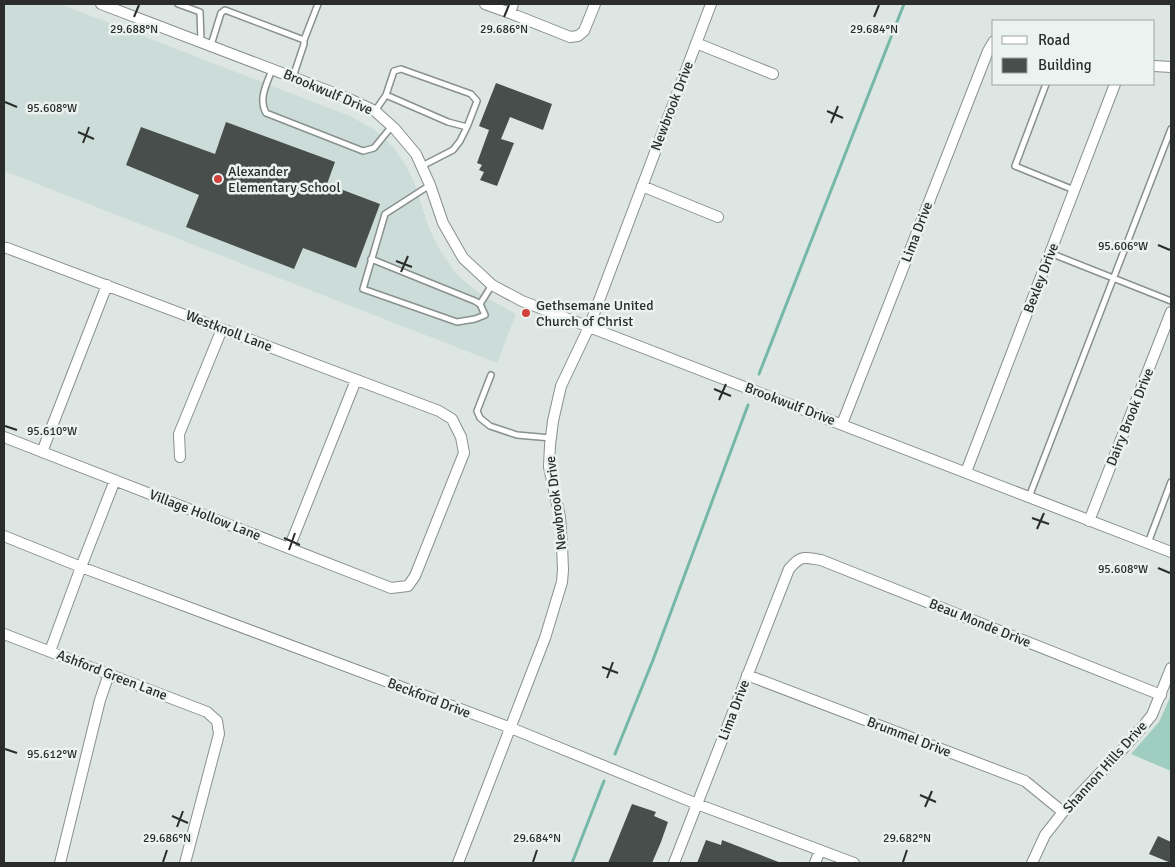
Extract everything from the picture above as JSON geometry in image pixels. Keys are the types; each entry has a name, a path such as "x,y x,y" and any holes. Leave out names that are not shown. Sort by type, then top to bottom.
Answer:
{"street":[{"name":"Brookwulf Drive","path":"101,4 347,98 375,111 392,126 416,154 430,185 443,222 463,258 492,285 522,301 1171,552"},
{"path":"485,4 512,8 570,36 578,36 584,31 595,4"},
{"name":"Newbrook Drive","path":"458,863 545,638 562,582 563,562 560,517 549,467 552,421 561,386 589,327 711,4"},
{"path":"696,43 772,74"},
{"name":"Lima Drive","path":"842,424 988,50 992,44"},
{"path":"1155,66 1171,67"},
{"name":"Bexley Drive","path":"966,472 1115,85"},
{"path":"642,186 718,217"},
{"name":"Westknoll Lane","path":"4,248 439,411 452,419 461,437 464,453 415,576 408,586"},
{"path":"42,452 107,286"},
{"name":"Dairy Brook Drive","path":"1089,521 1171,312"},
{"path":"180,457 179,434 222,329"},
{"path":"289,548 356,380"},
{"name":"Village Hollow Lane","path":"4,437 391,588 408,586"},
{"path":"50,651 115,480"},
{"name":"Beckford Drive","path":"4,536 81,567 511,728 697,804 854,863"},
{"name":"Lima Drive","path":"674,863 789,570 797,559"},
{"name":"Beau Monde Drive","path":"797,559 821,560 1161,694"},
{"name":"Ashford Green Lane","path":"4,634 207,712 216,721 219,734 185,863"},
{"name":"Shannon Hills Drive","path":"1032,863 1045,835 1063,812 1152,715 1171,668"},
{"path":"60,863 100,700 109,674"},
{"name":"Brummel Drive","path":"747,675 1025,782 1063,812"},
{"path":"815,863 820,850"}],"lane":[{"path":"178,4 200,12 206,43"},
{"path":"293,77 304,40 318,4"},
{"path":"206,43 221,13 225,10 304,40"},
{"path":"272,69 262,100 266,113 363,151 374,148 392,126"},
{"path":"375,111 386,95 394,71 401,69 471,94 477,101 460,141 452,150 421,167"},
{"path":"1046,85 1015,166 1074,190"},
{"path":"386,95 448,122 467,127"},
{"path":"1029,497 1171,129"},
{"path":"371,259 475,301 480,304 485,315 457,322 363,289 371,259 385,214 430,185"},
{"path":"1050,253 1171,301"},
{"path":"480,304 492,285"},
{"path":"491,375 477,411 480,418 490,426 517,435 551,438"},
{"path":"1148,543 1171,482"}],"shaded area":[{"name":"Alexander Elementary School","path":"4,4 60,4 350,116 375,130 394,148 406,166 416,187 427,223 438,247 456,274 480,294 516,314 497,363 4,171"}],"green space":[{"path":"1171,695 1171,771 1131,754 1159,722"}],"building":[{"path":"496,83 552,104 543,130 510,117 501,139 514,143 497,186 480,180 484,172 479,170 482,165 477,163 489,130 479,126"},
{"path":"226,122 335,162 327,184 380,204 356,268 303,248 294,269 186,227 199,195 126,165 141,127 215,154"},
{"path":"632,804 656,812 654,816 668,822 661,842 652,863 608,863"},
{"path":"1158,836 1171,842 1171,863 1149,854"},
{"path":"706,840 721,845 722,840 781,863 697,863"}],"waterway":[{"path":"759,374 904,4"},
{"path":"615,754 653,660 748,405"},
{"path":"572,863 604,781"}],"place":[{"name":"Alexander Elementary School","path":"218,179"},
{"name":"Gethsemane United Church of Christ","path":"526,313"}]}
